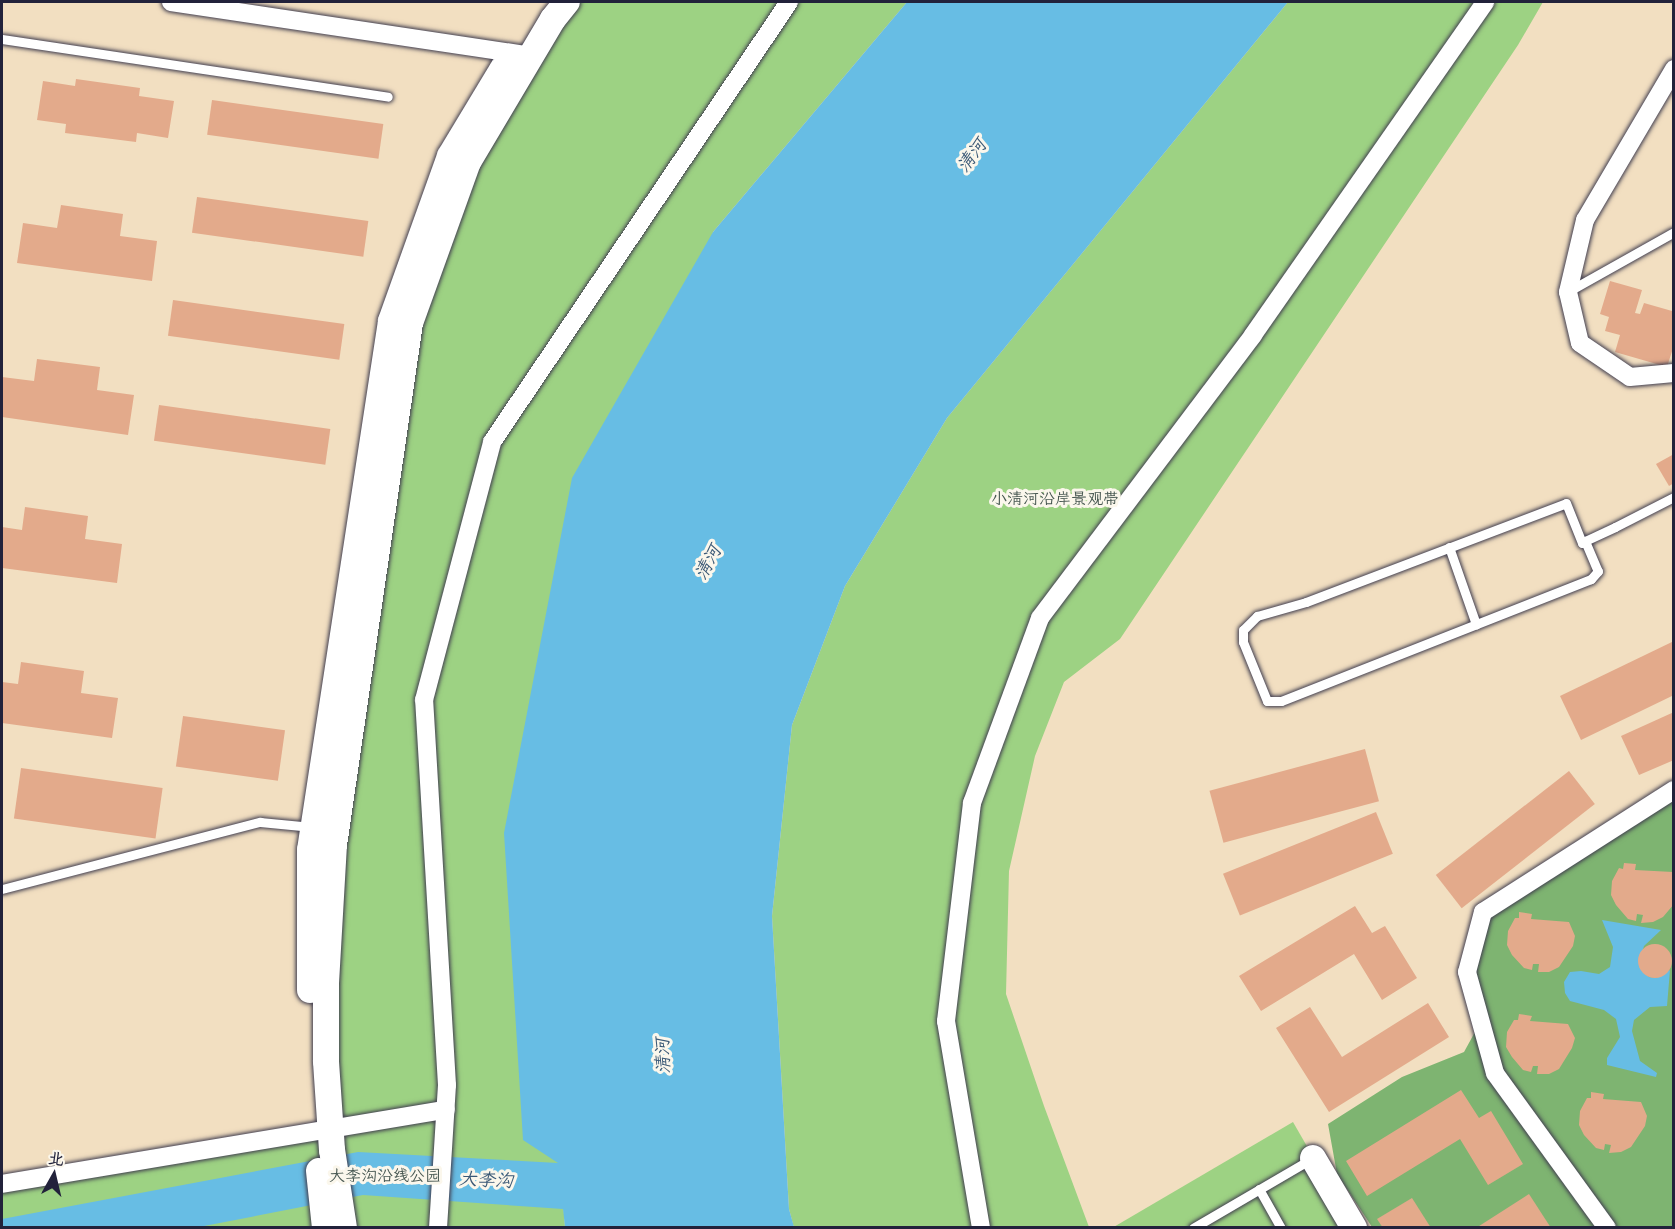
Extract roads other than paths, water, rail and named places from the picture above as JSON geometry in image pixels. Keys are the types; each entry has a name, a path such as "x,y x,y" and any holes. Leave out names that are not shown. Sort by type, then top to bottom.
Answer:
{"main road":[{"path":"325,1227 323,1140 326,983 334,844 410,323 468,162 522,54 544,2"},
{"path":"344,1227 323,1140 310,1050 310,850 391,321 450,156 522,54 567,2"},
{"path":"1312,1158 1354,1227"}],"street":[{"path":"171,2 522,54"},
{"path":"438,1219 447,1085 424,700 492,442 789,2"},
{"path":"981,1227 946,1021 972,803 1040,618 1253,335 1485,2"},
{"path":"1674,69 1585,220 1568,292 1580,343 1630,377 1674,373"},
{"path":"1607,1227 1495,1072 1467,972 1483,912 1674,790"},
{"path":"2,1184 323,1140 445,1116"}],"lane":[{"path":"2,39 388,97"},
{"path":"1568,292 1674,232"},
{"path":"1585,541 1598,571 1591,579 1281,700 1267,701 1243,642 1244,630 1257,616 1306,602 1566,503 1582,543 1585,541 1674,497"},
{"path":"1449,548 1476,624"},
{"path":"2,890 260,822 314,827"},
{"path":"1193,1227 1207,1224 1259,1189 1312,1158"},
{"path":"1259,1189 1281,1227"}],"water":[{"path":"907,2 1288,2 947,418 845,586 792,725 772,916 789,1209 794,1227 565,1227 563,1209 363,1195 199,1227 2,1228 2,1219 358,1152 558,1163 523,1140 504,833 572,478 713,232"},
{"path":"1602,920 1661,930 1644,946 1639,962 1643,972 1649,977 1656,978 1670,970 1667,1006 1650,1007 1634,1020 1632,1031 1640,1061 1657,1073 1656,1077 1607,1065 1607,1058 1620,1037 1616,1019 1604,1010 1570,1001 1565,993 1564,982 1570,972 1599,974 1610,967 1613,947"}],"water label":[{"name":"清河","path":"971,155"},
{"name":"清河","path":"707,562"},
{"name":"清河","path":"662,1056"},
{"name":"大李沟","path":"486,1179"}],"park label":[{"name":"小清河沿岸景观带","path":"1055,497"},
{"name":"大李沟沿线公园","path":"385,1174"}]}
